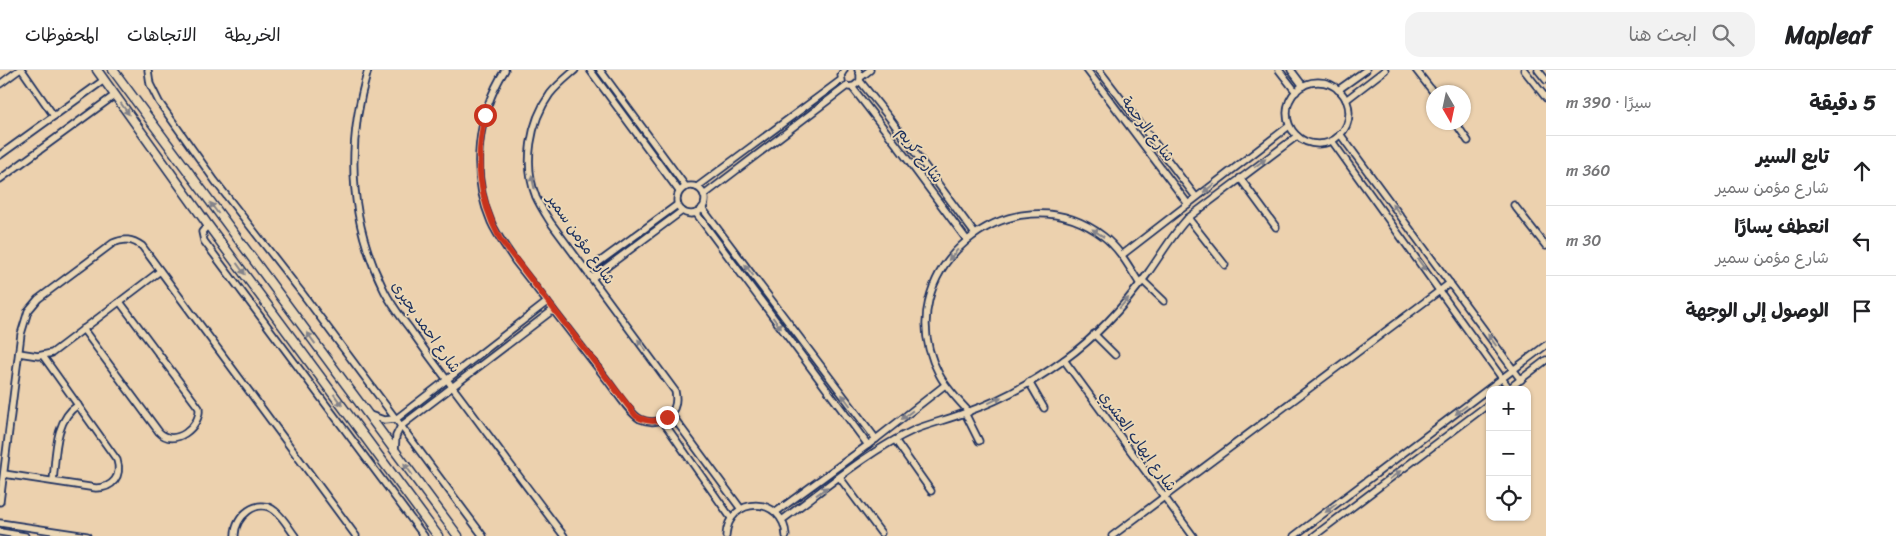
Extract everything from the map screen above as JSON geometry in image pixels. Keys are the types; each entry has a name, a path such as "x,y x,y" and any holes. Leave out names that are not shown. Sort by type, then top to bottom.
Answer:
{"street":[{"path":"0,84 20,70 54,116"},
{"path":"97,70 208,225 438,536"},
{"path":"113,70 458,536"},
{"path":"148,70 150,84 158,102 483,536"},
{"name":"شارع احمد بحيرى","path":"368,70 360,96 355,126 353,163 355,196 361,227 372,262 389,299 564,536"},
{"path":"505,70 491,96 480,141 480,181 490,221 500,239 547,302 636,416 648,421 662,420 671,414 741,509"},
{"name":"شارع مؤمن سمير","path":"575,70 551,92 539,114 531,140 530,168 536,196 544,211 592,278 672,384 676,399 675,407 671,414"},
{"path":"590,70 680,191"},
{"path":"600,70 686,187"},
{"name":"شارع كريم","path":"858,70 860,79 975,234"},
{"path":"704,195 849,86 856,85 870,70"},
{"name":"شارع الرحمة","path":"1087,70 1188,204"},
{"name":"شارع الرحمة","path":"1099,70 1196,198"},
{"path":"1279,70 1296,92"},
{"path":"1291,70 1303,86"},
{"path":"1338,90 1366,70"},
{"path":"1346,100 1386,70"},
{"path":"1416,70 1428,85"},
{"path":"1524,70 1546,98"},
{"path":"1538,70 1546,80"},
{"path":"698,187 841,73"},
{"name":"شارع كريم","path":"841,73 967,240"},
{"path":"0,155 104,80"},
{"path":"1312,83 1330,85 1338,90 1346,100 1349,114 1348,122 1340,134 1332,141 1310,143 1297,136 1289,126 1287,112 1291,98 1303,86 1312,83"},
{"path":"0,179 115,95"},
{"path":"1122,255 1289,126"},
{"path":"1460,130 1468,141"},
{"path":"1340,134 1521,380"},
{"path":"782,520 895,440 932,423 967,412 1029,382 1064,360 1117,312 1188,218 1297,136"},
{"path":"1332,141 1441,290 1506,386"},
{"path":"161,159 172,150"},
{"path":"1240,178 1276,227"},
{"path":"686,187 698,187 704,195 705,204 696,213 691,214 682,211 677,205 680,191 686,187"},
{"path":"936,198 944,192"},
{"path":"587,271 677,205"},
{"path":"1514,205 1546,246"},
{"path":"702,208 876,439"},
{"path":"592,278 682,211"},
{"path":"696,213 868,445"},
{"path":"979,441 967,412 945,385 932,359 928,345 927,330 929,301 933,287 943,267 956,250 967,240 985,227 1009,218 1034,214 1053,215 1071,219 1094,230 1114,246 1141,282 1164,301"},
{"path":"1188,218 1225,265"},
{"path":"208,225 202,232 204,241 424,536"},
{"path":"0,502 22,326 38,299 113,243 125,240 142,246 356,536"},
{"path":"19,353 43,356 56,350 160,271"},
{"path":"252,284 264,275"},
{"path":"1112,536 1450,283"},
{"path":"83,329 158,432 168,438 178,438 196,423 199,408 120,302"},
{"path":"367,414 384,420 396,419 547,302"},
{"path":"395,452 396,436 401,426 553,310"},
{"path":"1094,334 1115,356"},
{"path":"1294,536 1546,345"},
{"path":"4,474 102,488 113,482 119,472 117,460 43,356"},
{"name":"شارع إيهاب العشري","path":"1064,360 1193,536"},
{"path":"1512,386 1546,360"},
{"path":"1029,382 1044,408"},
{"path":"776,512 876,439 945,385"},
{"path":"53,481 61,426 67,414 78,405"},
{"path":"1314,536 1486,406"},
{"path":"662,420 731,518"},
{"path":"895,440 932,491"},
{"path":"840,478 881,533"},
{"path":"409,497 422,488"},
{"path":"726,536 731,518 741,509 759,505 766,506 776,512 782,520 786,536"},
{"path":"235,536 238,519 252,508 264,506 276,511 295,536"},
{"path":"0,523 87,536"},
{"path":"0,532 24,536"}],"route":[{"path":"485,115 480,141 480,181 490,221 500,239 515,261 636,416 642,420 655,422 667,417"}]}
